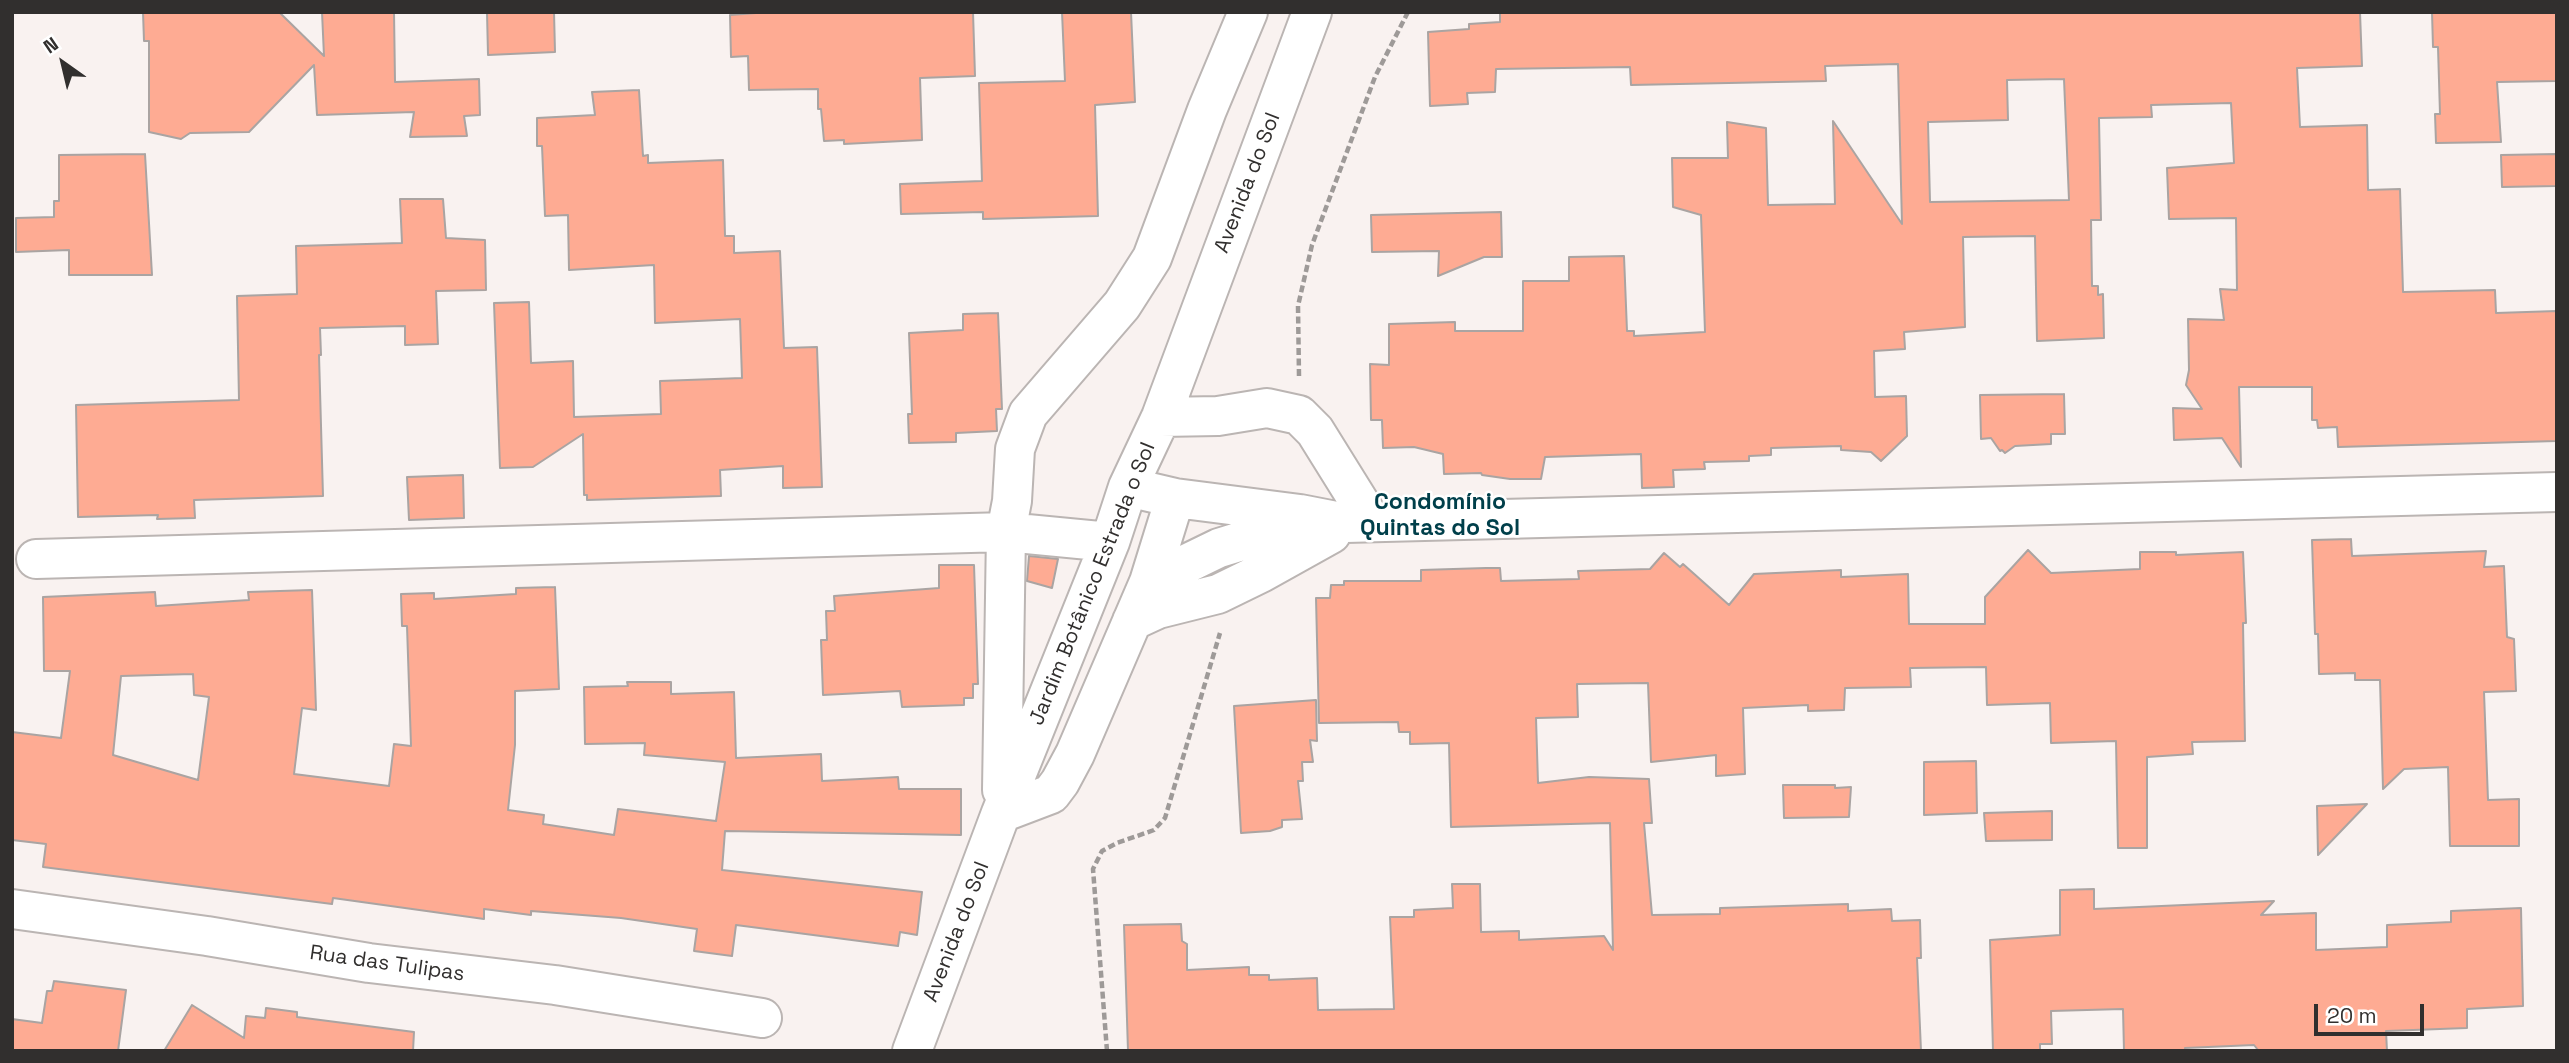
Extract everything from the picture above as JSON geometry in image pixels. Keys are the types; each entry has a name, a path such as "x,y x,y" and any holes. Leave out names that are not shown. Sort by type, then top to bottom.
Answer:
{"street":[{"path":"1175,498 1149,582 1060,782 1051,794 1002,813 1006,532 1012,501 1015,449 1028,414 1122,306 1152,258 1207,110 1248,12"},
{"name":"Avenida do Sol","path":"1184,354 1312,12"},
{"name":"Jardim Botânico Estrada o Sol","path":"1002,813 1110,542 1128,487 1161,417 1184,354"},
{"path":"1161,417 1218,416 1267,408 1299,415 1315,431 1353,523"},
{"path":"1128,487 1175,498 1353,523"},
{"path":"1149,582 1219,548 1248,539 1353,523 2557,492"},
{"path":"1132,621 1158,609 1218,594 1353,523"},
{"path":"36,559 1006,532 1110,542"},
{"name":"Avenida do Sol","path":"912,1051 1002,813"},
{"name":"Rua das Tulipas","path":"12,909 207,936 369,963 555,985 762,1018"}],"path":[{"path":"1299,415 1298,306 1312,245 1375,77 1408,12"},
{"path":"1107,1051 1093,869 1102,851 1154,830 1165,818 1220,634 1218,594"}],"building":[{"path":"143,12 279,12 324,56 322,12 394,12 395,82 479,79 480,115 464,116 467,136 410,137 414,112 317,115 314,65 249,132 190,133 181,139 149,132 149,41 144,41"},
{"path":"487,12 554,12 555,52 488,55"},
{"path":"769,12 973,12 975,76 920,78 922,140 844,144 844,140 824,141 821,109 818,109 818,89 749,90 748,56 731,57 730,15"},
{"path":"1062,12 1131,12 1135,102 1095,105 1098,216 983,219 983,212 901,214 900,184 982,181 979,83 1065,81"},
{"path":"1500,12 2360,12 2362,66 2297,68 2300,127 2367,125 2368,190 2400,189 2403,292 2495,290 2496,313 2557,311 2557,441 2338,447 2337,427 2318,428 2317,420 2312,420 2312,387 2239,387 2241,467 2222,438 2174,440 2173,408 2202,409 2186,385 2189,370 2188,319 2224,320 2220,289 2237,290 2236,218 2169,219 2167,168 2234,163 2231,103 2151,105 2152,117 2099,118 2101,220 2091,220 2092,286 2098,286 2098,295 2103,294 2104,338 2037,341 2035,236 1963,237 1965,327 1904,332 1905,349 1874,351 1875,397 1906,396 1907,436 1881,461 1871,452 1841,450 1841,446 1771,448 1771,455 1749,456 1749,461 1704,462 1705,469 1673,470 1674,487 1642,488 1641,454 1545,457 1541,479 1510,479 1481,473 1444,474 1443,454 1414,447 1383,448 1382,420 1371,420 1370,364 1389,365 1389,324 1455,322 1455,331 1523,331 1523,281 1569,281 1569,257 1624,256 1627,331 1634,331 1634,336 1705,332 1701,215 1673,207 1672,158 1728,158 1727,122 1766,128 1768,205 1835,204 1833,121 1902,224 1898,64 1825,66 1826,81 1631,85 1630,67 1496,69 1495,92 1467,93 1468,104 1430,106 1428,32 1469,29 1469,24 1500,22","holes":["2064,79 2069,200 1930,202 1928,122 2008,120 2007,80"]},
{"path":"2432,12 2557,12 2557,81 2497,82 2501,142 2436,143 2435,114 2440,114 2438,47 2433,47"},
{"path":"639,90 643,156 648,155 648,163 723,160 725,236 734,236 734,253 780,251 784,348 817,347 822,487 783,488 783,466 720,470 721,496 587,500 587,495 584,495 583,434 533,467 500,468 494,303 529,302 531,363 573,361 574,417 661,414 660,381 742,378 740,319 655,323 654,265 569,270 568,215 545,216 542,146 537,146 537,118 595,115 592,92"},
{"path":"145,154 152,275 69,275 69,250 16,252 16,218 54,217 54,201 59,201 59,155"},
{"path":"2557,154 2557,186 2502,187 2501,155"},
{"path":"400,199 443,199 446,238 485,240 486,290 436,291 438,344 405,345 405,326 320,328 323,496 194,500 195,518 157,519 158,515 78,517 76,405 239,400 237,296 297,294 296,246 402,243"},
{"path":"1501,212 1502,257 1484,257 1438,276 1439,251 1372,252 1371,215"},
{"path":"998,313 1002,409 996,409 997,431 956,433 956,442 909,443 908,414 912,414 909,333 963,330 963,314"},
{"path":"2064,394 2065,434 2051,434 2051,444 2015,446 2005,453 2000,451 1991,438 1981,439 1980,395"},
{"path":"463,475 464,518 409,520 407,477"},
{"path":"2351,539 2352,556 2486,551 2484,567 2504,566 2507,637 2514,639 2516,691 2484,692 2488,800 2519,799 2519,846 2450,846 2448,767 2404,769 2383,789 2380,680 2355,680 2355,673 2319,674 2312,540"},
{"path":"2028,550 2051,573 2140,569 2140,552 2176,552 2176,555 2243,552 2246,623 2243,623 2245,741 2192,742 2193,754 2147,757 2147,848 2118,848 2116,741 2051,743 2050,703 1987,705 1986,667 1910,668 1911,687 1845,688 1844,710 1808,711 1808,705 1743,708 1745,774 1716,776 1716,755 1651,762 1648,683 1577,684 1578,717 1536,718 1538,783 1589,777 1649,779 1652,823 1644,823 1652,915 1720,914 1720,908 1848,904 1848,911 1891,909 1892,921 1920,920 1921,958 1917,958 1921,1051 1128,1051 1124,925 1181,924 1182,941 1187,944 1187,970 1249,967 1249,975 1269,975 1269,980 1317,978 1318,1010 1394,1009 1390,917 1414,917 1414,910 1453,908 1452,884 1480,884 1481,932 1519,931 1519,940 1604,936 1613,950 1610,823 1451,827 1449,743 1410,744 1410,732 1399,732 1398,722 1319,723 1316,598 1330,598 1331,585 1344,585 1344,581 1421,581 1421,570 1486,568 1500,568 1501,581 1579,579 1578,571 1650,569 1664,553 1680,567 1683,564 1729,605 1754,574 1841,570 1841,577 1908,574 1909,624 1985,624 1985,597"},
{"path":"1029,556 1058,559 1052,588 1027,581"},
{"path":"939,565 974,565 978,684 973,684 973,698 964,698 964,705 902,707 900,691 823,695 821,640 827,640 826,611 835,611 834,596 939,588"},
{"path":"555,587 559,689 515,691 515,745 508,810 544,815 543,824 614,835 618,809 716,821 725,762 644,755 645,743 585,744 584,687 628,686 627,682 671,682 671,694 734,692 736,758 821,754 822,781 898,777 899,789 961,789 961,835 725,831 722,870 922,892 917,935 900,932 898,946 736,925 732,956 694,951 697,929 621,918 531,911 531,915 484,909 484,919 333,898 332,904 43,867 46,844 12,840 12,732 61,738 70,671 44,671 43,597 155,592 156,606 249,600 248,592 312,590 316,710 302,708 294,774 389,786 394,744 411,746 407,626 402,626 401,594 434,593 434,599 516,594 516,588","holes":["193,674 194,695 209,697 198,780 113,755 121,676"]},
{"path":"1316,700 1317,741 1310,740 1313,762 1302,762 1303,781 1298,781 1302,819 1282,820 1282,827 1270,831 1241,833 1234,706"},
{"path":"1976,761 1977,813 1924,815 1924,762"},
{"path":"1783,785 1851,787 1849,817 1784,818"},
{"path":"2367,804 2318,855 2317,806"},
{"path":"2052,811 2052,840 1986,841 1984,813"},
{"path":"2094,889 2094,909 2274,901 2261,915 2316,913 2316,950 2387,947 2387,925 2451,922 2451,911 2521,908 2523,1006 2467,1009 2467,1028 2386,1031 2387,1051 2258,1050 2254,1045 2185,1048 2185,1051 2124,1051 2123,1009 2051,1011 2052,1044 2040,1044 2040,1051 1993,1051 1990,940 2060,935 2060,890"},
{"path":"54,981 126,990 118,1051 12,1051 12,1019 42,1023 47,991 52,991"},
{"path":"192,1005 244,1038 246,1016 265,1018 266,1008 297,1012 297,1017 414,1032 413,1051 164,1051"}],"district":[{"name":"Condomínio Quintas do Sol","path":"1440,516"}]}
